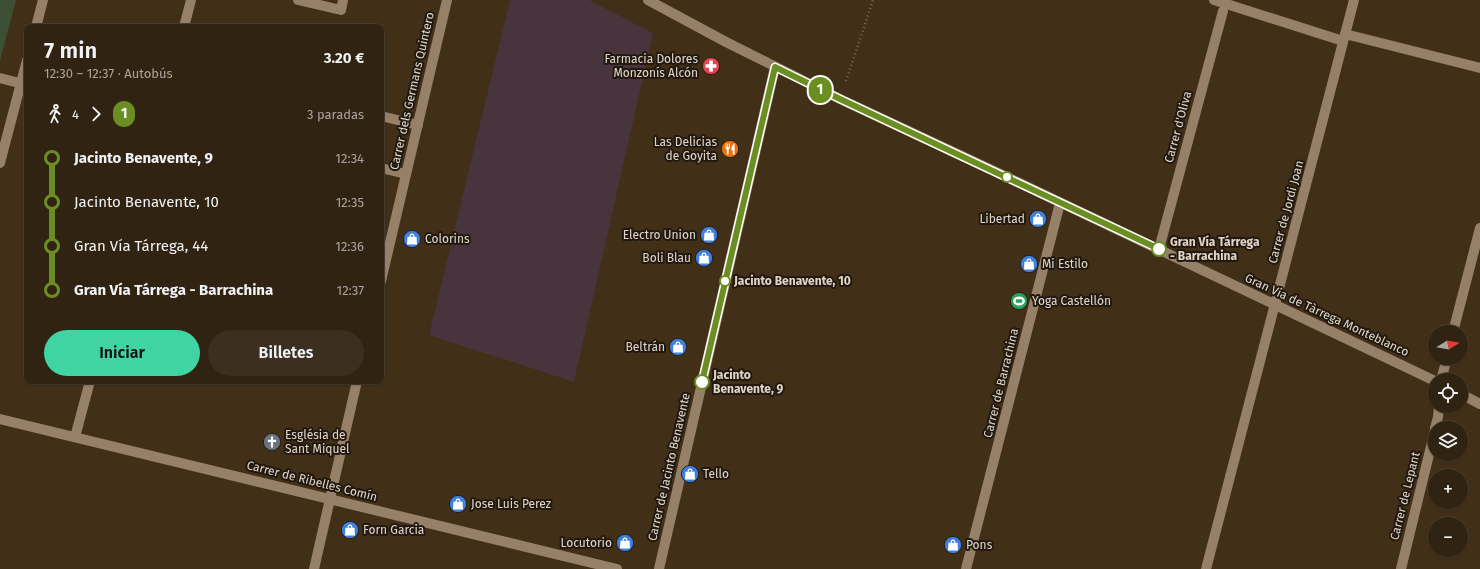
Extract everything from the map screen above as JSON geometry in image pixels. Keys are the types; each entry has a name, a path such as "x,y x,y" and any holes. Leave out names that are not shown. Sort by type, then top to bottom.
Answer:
{"street":[{"path":"37,24 43,0"},
{"path":"185,24 191,0"},
{"path":"298,0 340,10 343,0"},
{"name":"Carrer dels Germans Quintero","path":"384,268 447,0"},
{"name":"Gran Via de Tàrrega Monteblanco","path":"648,0 775,67 840,99 1428,378"},
{"path":"1214,0 1344,37 1480,68"},
{"name":"Carrer de Jordi Joan","path":"1206,569 1354,0"},
{"name":"Carrer d'Oliva","path":"1159,249 1223,11"},
{"name":"Carrer de Jacinto Benavente","path":"659,569 775,67"},
{"path":"0,78 24,84 0,163"},
{"path":"384,117 418,125"},
{"path":"384,169 406,174"},
{"name":"Carrer de Barrachina","path":"966,569 1060,203"},
{"path":"1455,325 1480,228"},
{"path":"76,437 89,384"},
{"path":"314,569 357,384"},
{"path":"1468,398 1480,404"},
{"name":"Carrer de Ribelles Comín","path":"0,419 617,569"},
{"name":"Carrer de Lepant","path":"1401,569 1428,458"}],"path":[{"path":"840,99 873,0"}],"shaded area":[{"path":"510,0 589,0 653,33 574,382 429,335"}],"green space":[{"path":"0,0 16,0 0,61"}],"bus line":[{"name":"1","path":"702,382 775,67 1159,249"}],"place":[{"name":"Farmacia Dolores Monzonís Alcón","path":"711,66"},
{"name":"Las Delicias de Goyita","path":"730,149"},
{"name":"Libertad","path":"1038,219"},
{"name":"Electro Union","path":"709,235"},
{"name":"Colorins","path":"412,239"},
{"name":"Gran Vía Tárrega - Barrachina","path":"1159,249"},
{"name":"Boli Blau","path":"704,258"},
{"name":"Mi Estilo","path":"1029,264"},
{"name":"Jacinto Benavente, 10","path":"725,281"},
{"name":"Yoga Castellón","path":"1019,301"},
{"name":"Beltrán","path":"678,347"},
{"name":"Jacinto Benavente, 9","path":"702,382"},
{"name":"Església de Sant Miquel","path":"272,442"},
{"name":"Tello","path":"690,474"},
{"name":"Jose Luis Perez","path":"458,504"},
{"name":"Forn Garcia","path":"350,530"},
{"name":"Locutorio","path":"625,543"},
{"name":"Pons","path":"953,545"}]}
